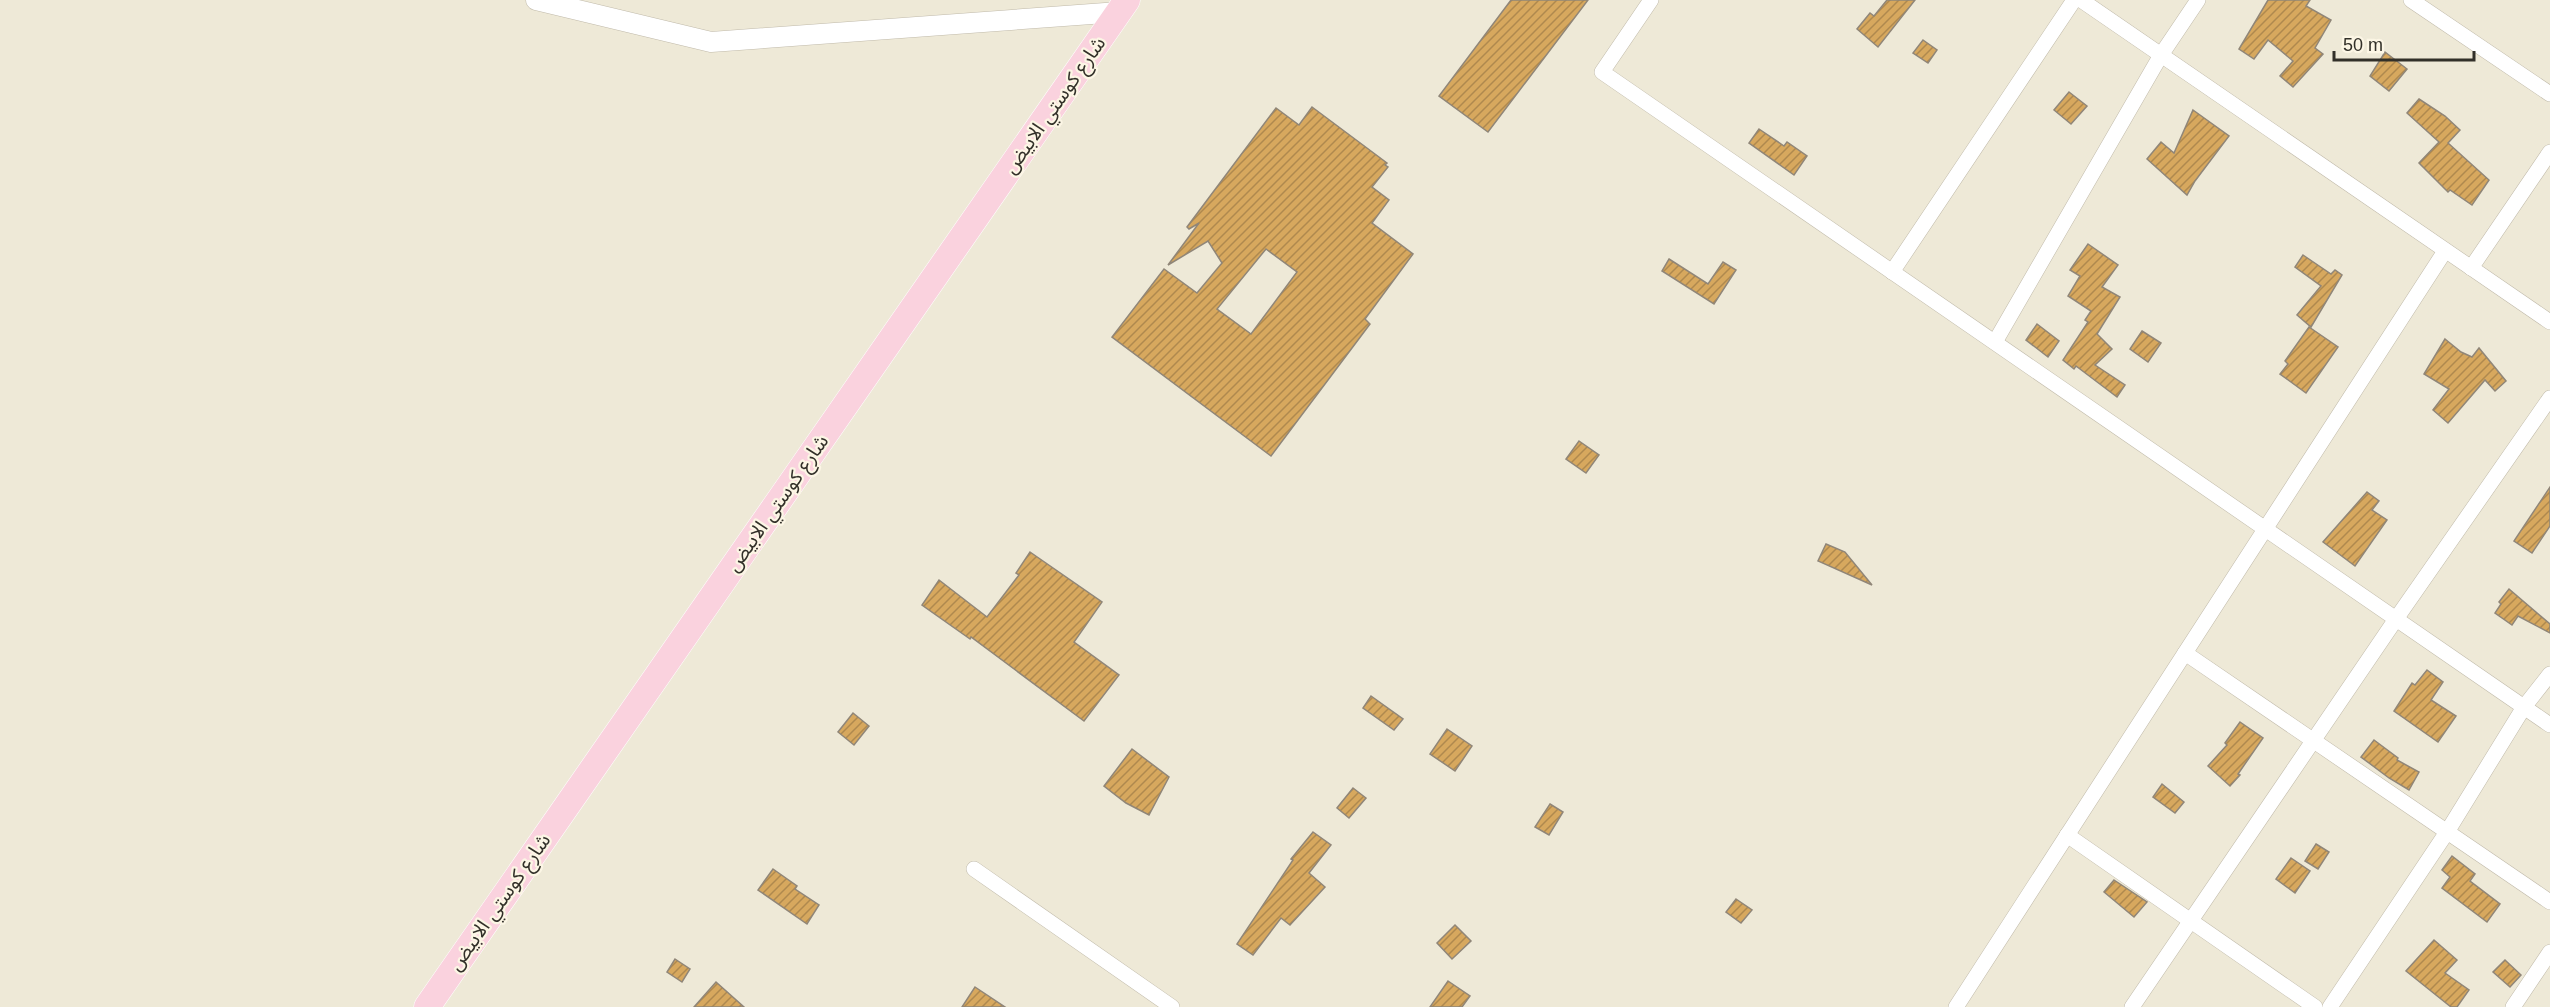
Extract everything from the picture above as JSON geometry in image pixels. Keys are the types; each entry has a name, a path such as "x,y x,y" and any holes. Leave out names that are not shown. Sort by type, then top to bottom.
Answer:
{"highway":[{"name":"شارع كوستي الابيض","path":"427,1007 1123,6"}],"street":[{"path":"536,0 711,42 1123,6"},
{"path":"1651,0 1602,72 2550,725"},
{"path":"1892,272 2074,0"},
{"path":"2081,0 2550,322"},
{"path":"1995,342 2161,55 2198,0"},
{"path":"2411,0 2550,94"},
{"path":"2470,268 2550,152"},
{"path":"1956,1007 2445,250"},
{"path":"2132,1007 2396,619 2550,398"},
{"path":"2185,653 2550,902"},
{"path":"2330,1007 2447,832 2524,707 2550,674"},
{"path":"2067,835 2315,1007"},
{"path":"974,869 1172,1007"},
{"path":"2513,1007 2550,952"}],"building":[{"path":"1511,0 1588,0 1488,132 1439,96"},
{"path":"1887,0 1915,0 1878,47 1857,29 1870,13 1874,16"},
{"path":"2268,0 2310,0 2306,6 2331,20 2315,48 2323,54 2293,87 2280,76 2293,61 2268,40 2254,59 2239,49"},
{"path":"1923,40 1937,50 1928,63 1913,53"},
{"path":"2385,52 2407,69 2389,91 2370,76"},
{"path":"2069,92 2087,106 2071,124 2054,110"},
{"path":"2419,99 2445,116 2460,130 2448,143 2489,180 2472,205 2450,190 2448,192 2419,163 2439,142 2407,113"},
{"path":"1312,107 1387,163 1385,165 1388,167 1372,187 1389,200 1372,223 1413,254 1365,319 1370,324 1271,456 1112,337 1164,269 1197,293 1222,263 1208,241 1168,265 1199,223 1189,229 1187,227 1276,108 1299,125","holes":["1266,249 1297,272 1251,334 1217,309"]},
{"path":"2193,110 2229,136 2187,195 2147,159 2161,142 2174,153"},
{"path":"1759,129 1784,146 1787,142 1807,156 1794,175 1749,143"},
{"path":"2088,244 2118,265 2102,287 2120,297 2097,334 2112,349 2095,365 2125,385 2117,397 2076,366 2074,369 2063,360 2088,322 2085,320 2091,311 2068,296 2080,276 2070,270"},
{"path":"2303,255 2331,274 2335,270 2342,275 2311,327 2297,315 2321,286 2295,267"},
{"path":"1669,259 1708,284 1723,262 1736,270 1714,304 1662,271"},
{"path":"2037,324 2059,341 2048,357 2026,340"},
{"path":"2309,327 2338,347 2306,393 2280,374 2288,364 2285,361"},
{"path":"2142,331 2161,343 2148,362 2130,349"},
{"path":"2445,339 2461,352 2472,357 2479,348 2506,381 2495,391 2485,380 2448,423 2433,410 2449,389 2424,374"},
{"path":"1579,441 1599,455 1586,473 1566,459"},
{"path":"2550,487 2550,526 2532,553 2514,541"},
{"path":"2367,492 2379,501 2372,510 2387,520 2355,566 2323,542"},
{"path":"1826,544 1845,552 1872,585 1818,561"},
{"path":"1030,552 1102,602 1074,642 1119,675 1084,721 971,637 970,639 922,605 939,580 987,617 1019,575 1016,573"},
{"path":"2509,589 2550,624 2550,633 2518,616 2512,625 2495,613 2501,604 2499,602"},
{"path":"2427,670 2443,682 2431,700 2456,716 2438,742 2394,711 2412,683 2415,685"},
{"path":"1371,696 1403,719 1394,730 1363,708"},
{"path":"853,713 869,726 854,745 838,732"},
{"path":"2240,722 2263,738 2238,774 2240,775 2230,786 2208,766 2227,745 2225,743"},
{"path":"1447,729 1472,746 1455,771 1430,754"},
{"path":"2374,740 2398,758 2397,760 2419,772 2409,790 2361,757"},
{"path":"1132,749 1169,777 1149,815 1126,803 1104,786"},
{"path":"2162,784 2184,802 2175,813 2153,797"},
{"path":"1353,788 1366,798 1349,818 1337,808"},
{"path":"1550,804 1563,812 1549,835 1535,827"},
{"path":"1313,832 1331,845 1309,873 1325,887 1290,925 1281,918 1253,955 1237,944 1293,860 1291,859"},
{"path":"2316,844 2329,852 2318,869 2305,861"},
{"path":"2452,856 2475,874 2470,881 2500,904 2487,922 2442,888 2450,877 2442,870"},
{"path":"2291,858 2310,871 2295,893 2276,879"},
{"path":"773,869 797,886 795,889 819,905 807,924 758,890"},
{"path":"2114,880 2147,902 2134,917 2104,892"},
{"path":"1736,899 1752,910 1741,923 1726,912"},
{"path":"1455,925 1471,941 1452,959 1437,943"},
{"path":"2434,940 2457,960 2445,973 2469,990 2457,1007 2451,1007 2406,971"},
{"path":"675,959 690,969 682,982 667,972"},
{"path":"2505,960 2521,975 2510,987 2493,972"},
{"path":"1448,981 1470,996 1462,1007 1430,1007"},
{"path":"716,982 744,1007 694,1007"},
{"path":"975,987 1005,1007 962,1007"}]}
